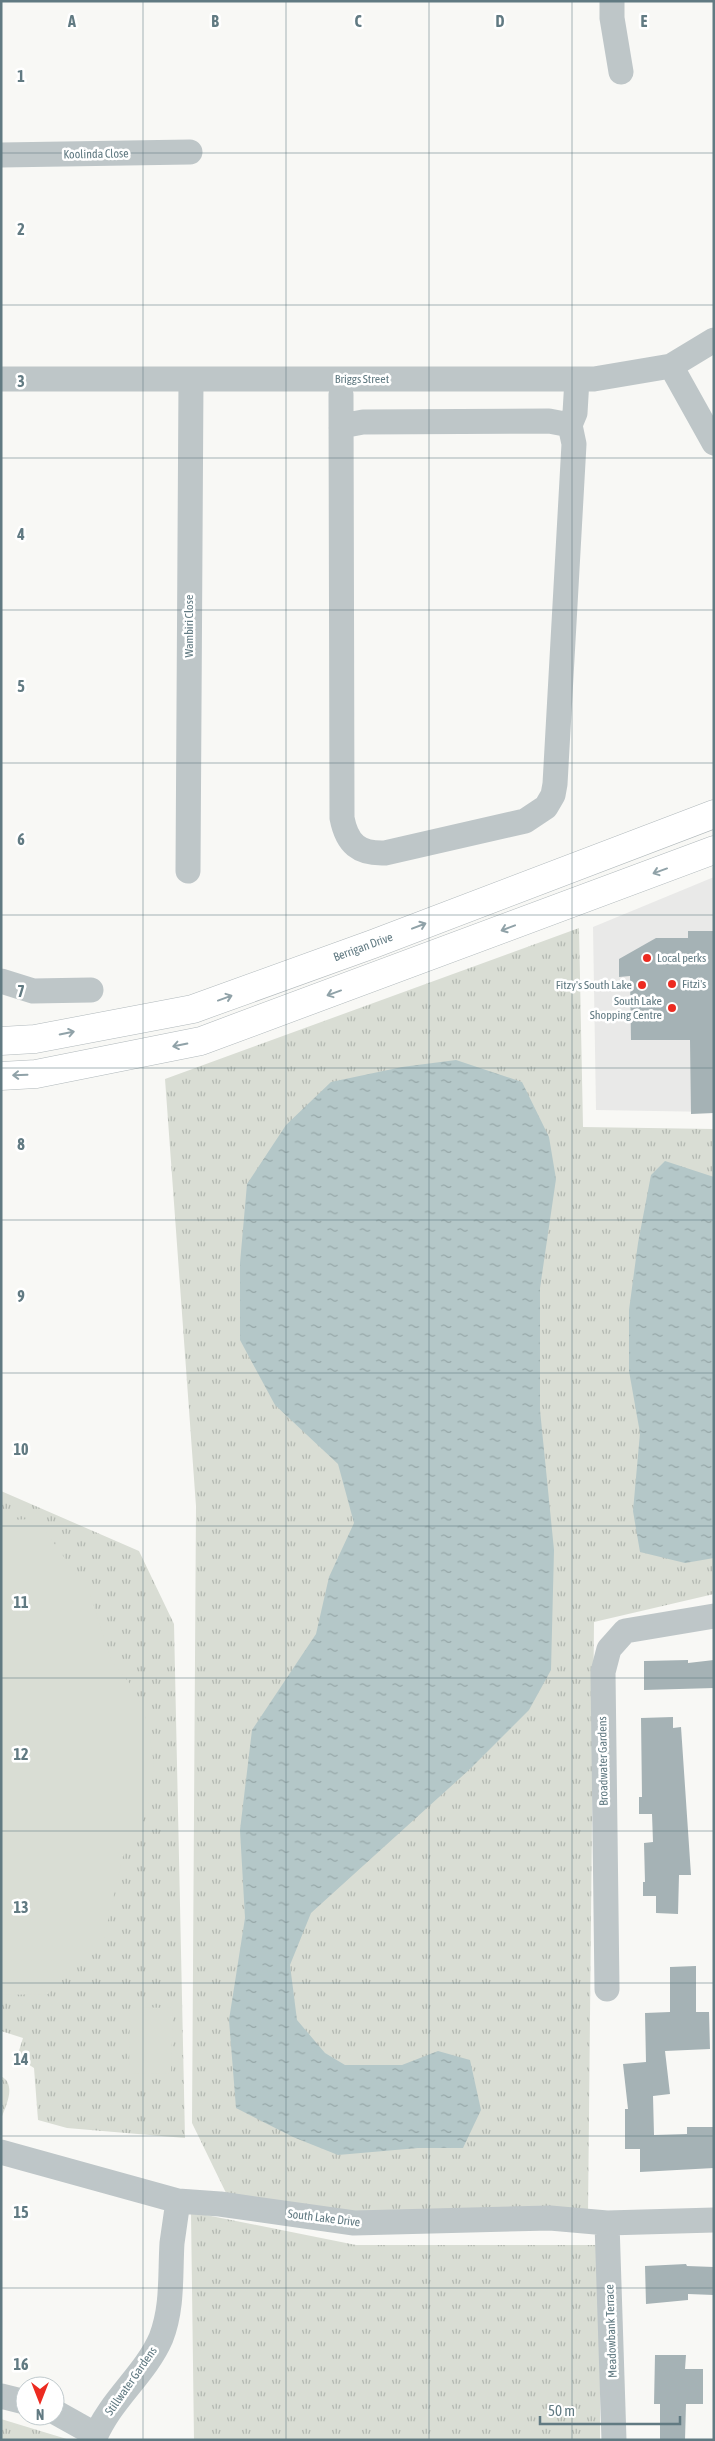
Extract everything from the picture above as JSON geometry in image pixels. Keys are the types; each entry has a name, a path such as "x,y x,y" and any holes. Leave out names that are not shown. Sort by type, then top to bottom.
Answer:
{"main road":[{"name":"Berrigan Drive","path":"1,1041 35,1039 193,1010 714,814"},
{"path":"1,1076 36,1074 201,1041 714,850"},
{"path":"592,860 604,891"}],"street":[{"path":"612,1 612,18 622,72"},
{"name":"Koolinda Close","path":"1,155 190,152"},
{"name":"Briggs Street","path":"1,379 594,379 671,366 714,340"},
{"path":"671,366 714,443"},
{"path":"341,395 342,818 345,832 351,842 370,854 385,853 525,821 546,807 553,795 574,444 570,425 576,405 577,379"},
{"name":"Wambiri Close","path":"188,871 190,380"},
{"path":"341,428 347,424 363,422 549,421 570,425"},
{"path":"1,981 33,991 91,990"},
{"name":"Broadwater Gardens","path":"607,1989 602,1722 605,1656 618,1636 625,1631 714,1616"},
{"name":"South Lake Drive","path":"1,2152 178,2201 220,2204 354,2223 550,2218 607,2223 714,2220"},
{"name":"Stillwater Gardens","path":"95,2437 113,2405 150,2357 161,2337 171,2294 172,2244 178,2201"},
{"name":"Meadowbank Terrace","path":"607,2223 614,2440"},
{"path":"1,2396 15,2400"},
{"path":"65,2418 95,2437"}],"shaded area":[{"path":"714,877 714,1112 596,1110 593,927"}],"green space":[{"path":"579,928 583,1127 714,1129 714,1594 594,1622 588,2215 356,2220 227,2195 192,2123 196,1506 165,1079"},
{"path":"1,1491 139,1551 174,1624 185,2138 67,2128 38,2120 34,2068 17,2057 23,2038 1,2031"},
{"path":"37,1519 90,1594 111,1660 131,1685 141,1704 148,1724 154,1766 148,1806 141,1826 123,1856 104,1938 48,1994 1,1995 1,1520"},
{"path":"130,2007 173,2008 171,2074 129,2073"},
{"path":"1,2076 8,2085 9,2096 1,2119"},
{"path":"191,2212 356,2245 601,2245 600,2440 194,2440"},
{"path":"1,2419 15,2423 15,2426 24,2426 70,2440 1,2440"}],"water":[{"path":"456,1060 522,1082 549,1137 556,1179 540,1288 540,1410 554,1550 551,1670 529,1710 470,1769 311,1913 290,1965 297,2020 325,2053 345,2065 402,2065 438,2051 470,2060 481,2110 463,2148 418,2148 338,2155 293,2137 236,2108 229,2020 245,1918 240,1830 252,1730 316,1634 329,1577 354,1523 338,1464 275,1405 240,1340 240,1263 247,1184 286,1125 331,1082 402,1067"},
{"path":"665,1161 714,1177 714,1558 685,1563 640,1552 633,1511 640,1433 629,1371 629,1310 638,1243 651,1175"}],"building":[{"name":"South Lake Shopping Centre","path":"688,931 714,931 714,1113 691,1114 690,1040 631,1040 630,976 619,977 619,959 656,938 688,938"},
{"path":"688,1660 688,1663 714,1660 714,1688 644,1690 644,1661"},
{"path":"673,1717 673,1728 681,1727 691,1875 679,1875 678,1914 656,1913 656,1896 643,1896 643,1882 645,1882 644,1843 653,1842 652,1814 639,1814 639,1797 642,1797 641,1718"},
{"path":"696,1966 696,2012 709,2012 710,2049 665,2051 670,2094 653,2096 654,2135 687,2134 687,2127 714,2127 714,2168 640,2172 640,2149 625,2149 625,2109 628,2109 623,2064 646,2062 645,2013 670,2012 670,1967"},
{"path":"686,2264 687,2266 714,2267 714,2295 688,2294 688,2300 646,2304 645,2266"},
{"path":"655,2355 686,2355 685,2369 703,2369 703,2404 686,2404 685,2440 660,2440 660,2404 654,2404"}],"place":[{"name":"Local perks","path":"647,958"},
{"name":"Fitzi's","path":"672,984"},
{"name":"Fitzy's South Lake","path":"642,985"},
{"name":"South Lake Shopping Centre","path":"672,1008"}]}
